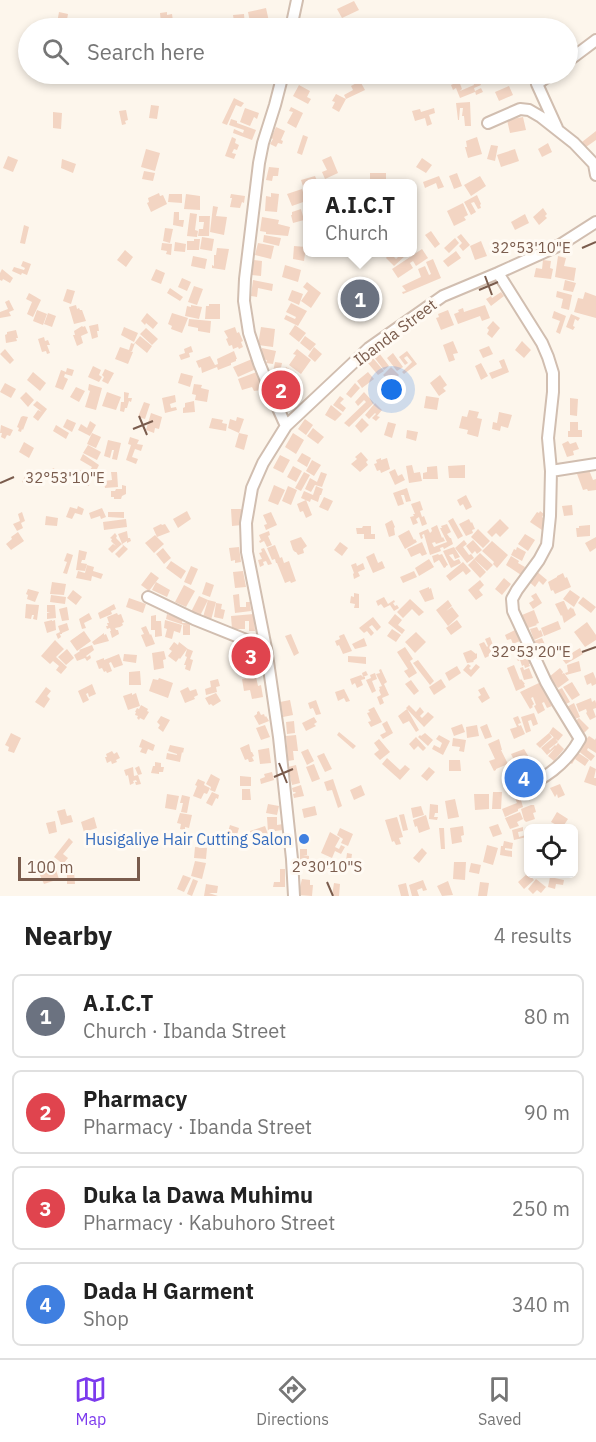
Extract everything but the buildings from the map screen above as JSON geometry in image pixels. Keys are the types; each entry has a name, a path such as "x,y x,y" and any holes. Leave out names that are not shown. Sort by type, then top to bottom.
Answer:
{"street":[{"path":"293,18 297,0"},
{"path":"578,53 596,40"},
{"path":"281,84 262,143 244,301 249,333 259,363 286,426"},
{"path":"537,84 558,130"},
{"path":"489,123 520,109 529,110 558,130 594,164 596,175"},
{"name":"Ibanda Street","path":"294,896 285,782 266,648 247,552 246,523 252,488 263,464 286,426 369,348 443,296 560,244 596,222"},
{"path":"498,273 542,343 553,373 548,438 551,471 547,545 512,599 513,611 546,682 580,739 565,760 548,774 538,781 517,789"},
{"path":"551,471 596,464"},
{"path":"148,597 266,648"}],"place":[{"name":"A.I.C.T","path":"360,299"},
{"name":"Pharmacy","path":"281,390"},
{"name":"Duka la Dawa Muhimu","path":"251,656"},
{"name":"Dada H Garment","path":"524,778"},
{"name":"Husigaliye Hair Cutting Salon","path":"304,839"}]}
